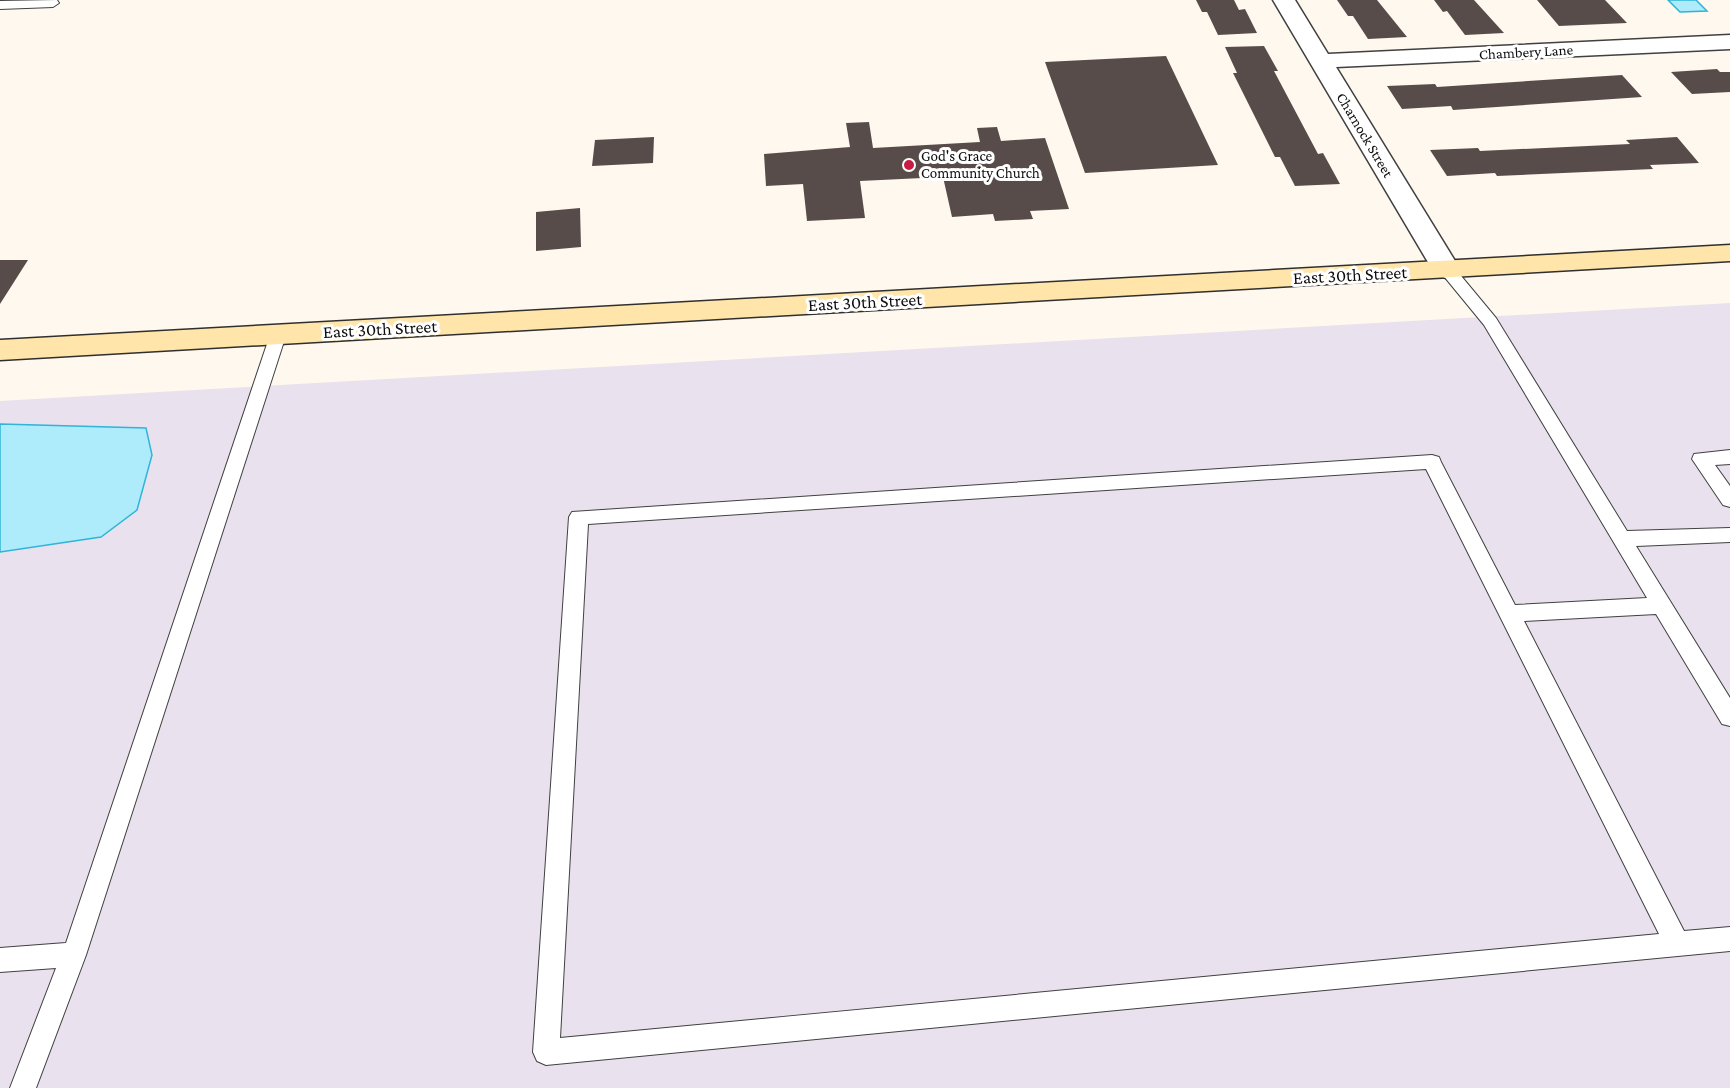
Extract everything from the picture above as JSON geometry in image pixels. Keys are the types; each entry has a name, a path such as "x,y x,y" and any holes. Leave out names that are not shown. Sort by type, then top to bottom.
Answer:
{"main road":[{"name":"East 30th Street","path":"0,350 1730,253"}],"street":[{"name":"Charnock Street","path":"1284,0 1446,269"},
{"name":"Chambery Lane","path":"1321,61 1730,42"}],"lane":[{"path":"0,5 53,3"},
{"path":"1446,269 1490,322 1730,717"},
{"path":"23,1088 74,955 278,335"},
{"path":"1730,457 1701,459 1730,500"},
{"path":"1677,944 1432,462 579,517 546,1052 1730,939"},
{"path":"1623,539 1730,535"},
{"path":"1509,614 1662,604"},
{"path":"0,960 74,955"}],"shaded area":[{"path":"1730,303 1730,1088 0,1088 0,401"}],"water":[{"path":"1668,0 1696,0 1707,11 1680,12"},
{"path":"0,424 146,428 152,455 137,510 101,537 0,552"}],"building":[{"path":"1196,0 1234,0 1239,10 1245,9 1257,33 1218,35 1207,12 1202,12"},
{"path":"1337,0 1377,0 1407,37 1368,39 1353,16 1348,16"},
{"path":"1434,0 1474,0 1504,33 1465,35 1447,11 1443,12"},
{"path":"1537,0 1605,0 1627,23 1559,26"},
{"path":"1264,46 1278,71 1274,71 1318,154 1323,153 1340,184 1295,186 1280,157 1275,157 1233,73 1237,73 1225,47"},
{"path":"1166,56 1218,165 1085,173 1045,62"},
{"path":"1717,69 1720,72 1730,72 1730,92 1692,94 1671,72"},
{"path":"1622,75 1642,97 1453,110 1451,106 1402,109 1387,86 1435,84 1437,87"},
{"name":"God's Grace Community Church","path":"869,122 873,148 980,142 977,128 997,127 1001,141 1045,138 1069,209 1030,211 1033,219 995,221 993,214 952,217 943,177 860,181 865,218 807,221 803,184 766,186 764,154 850,147 846,123"},
{"path":"654,137 653,163 592,166 595,140"},
{"path":"1677,137 1699,163 1650,165 1653,169 1447,176 1430,150 1478,148 1480,151 1630,144 1626,140"},
{"path":"580,208 581,247 536,251 536,212"},
{"path":"0,260 28,260 0,304"}],"place":[{"name":"God's Grace Community Church","path":"909,165"}]}
